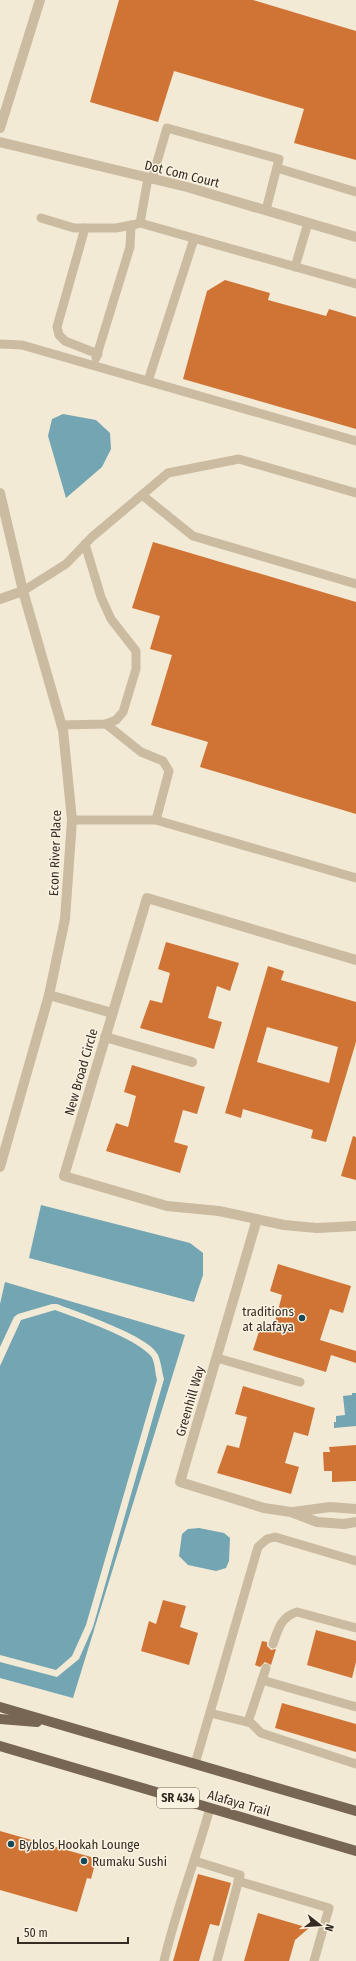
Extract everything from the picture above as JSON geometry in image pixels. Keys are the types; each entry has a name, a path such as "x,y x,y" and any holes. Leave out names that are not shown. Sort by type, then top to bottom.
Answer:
{"main road":[{"name":"Alafaya Trail","path":"0,1707 356,1811"},
{"path":"0,1720 57,1724"},
{"name":"Alafaya Trail","path":"0,1746 356,1851"}],"street":[{"path":"0,128 40,0"},
{"name":"Dot Com Court","path":"0,142 187,187 356,237"},
{"name":"Econ River Place","path":"0,493 23,591 62,725 72,820 65,919 49,995 0,1167"},
{"path":"0,599 23,591"},
{"name":"New Broad Circle","path":"356,960 147,898 64,1176 167,1206 219,1211 257,1218 284,1226 317,1228 356,1226"},
{"path":"49,995 112,1013"},
{"path":"105,1037 192,1062"},
{"name":"Greenhill Way","path":"257,1218 180,1482 264,1508 291,1512 316,1522 330,1524 356,1522"},
{"name":"Greenhill Way","path":"291,1512 330,1507 356,1510"}],"lane":[{"path":"93,365 98,354 136,224 167,128 279,159 266,210"},
{"path":"277,168 356,192"},
{"path":"41,218 74,228 116,228 136,224 356,284"},
{"path":"295,267 308,222"},
{"path":"85,228 57,326 59,335 65,341 98,354"},
{"path":"148,381 194,239"},
{"path":"0,344 22,345 356,441"},
{"path":"23,591 66,564 85,544 168,472 239,459 356,494"},
{"path":"142,495 193,536 356,584"},
{"path":"62,725 106,724 116,720 123,712 136,669 136,651 110,619 101,597 85,544"},
{"path":"106,724 141,752 163,761 170,771 156,820"},
{"path":"72,820 156,820 356,878"},
{"path":"217,1358 300,1382"},
{"path":"195,1764 258,1547 266,1539 275,1537 356,1561"},
{"path":"274,1644 279,1626 283,1620 288,1615 297,1612 356,1628"},
{"path":"248,1722 266,1668"},
{"path":"262,1680 356,1707"},
{"path":"210,1713 248,1722 261,1733 356,1764"},
{"path":"164,1961 210,1808"},
{"path":"195,1860 240,1875 217,1961"},
{"path":"238,1881 329,1908 314,1961"}],"water":[{"path":"63,414 96,420 110,433 111,449 102,467 66,498 48,436 52,419"},
{"path":"41,1205 190,1243 203,1253 203,1275 194,1302 29,1258"},
{"path":"5,1282 185,1335 73,1698 0,1678 0,1662 57,1677 79,1659 93,1627 164,1379 158,1355 142,1340 112,1325 57,1304 52,1304 18,1314 14,1317 0,1347 0,1304"},
{"path":"55,1310 106,1329 143,1349 152,1358 157,1380 86,1625 72,1656 56,1670 0,1655 0,1366 21,1320"},
{"path":"352,1393 356,1393 356,1426 334,1428 336,1416 345,1415 343,1396 352,1395"},
{"path":"199,1528 224,1533 230,1538 229,1561 226,1568 216,1571 188,1565 179,1556 182,1534 188,1529"}],"building":[{"path":"119,0 253,0 356,31 356,160 294,143 304,109 174,71 158,122 90,102"},
{"path":"225,280 270,293 268,300 326,316 329,309 356,317 356,429 183,379 207,291"},
{"path":"153,542 356,602 356,814 200,767 208,742 151,725 172,655 150,649 160,616 132,608"},
{"path":"166,942 239,963 230,991 217,986 208,1018 222,1022 214,1049 140,1028 150,1000 162,1003 170,973 158,969"},
{"path":"268,966 284,971 281,980 356,1002 356,1042 326,1142 311,1138 313,1130 243,1109 241,1118 225,1113","holes":["267,1027 338,1047 329,1083 257,1062"]},
{"path":"132,1065 205,1087 197,1114 183,1110 174,1142 188,1146 180,1173 106,1151 116,1123 128,1127 136,1096 124,1092"},
{"path":"353,1136 356,1137 356,1180 341,1176"},
{"name":"traditions at alafaya","path":"278,1264 351,1286 343,1313 330,1309 320,1340 356,1351 356,1363 331,1355 326,1372 253,1350 262,1322 274,1326 282,1295 270,1291"},
{"path":"243,1386 315,1408 308,1436 294,1432 285,1463 299,1467 291,1494 217,1473 227,1445 239,1448 247,1417 235,1414"},
{"path":"356,1445 356,1481 332,1482 332,1471 324,1471 323,1452 330,1452 329,1447"},
{"path":"163,1600 186,1606 180,1627 198,1633 189,1665 141,1651 149,1621 156,1624"},
{"path":"316,1630 356,1641 356,1662 352,1678 307,1665"},
{"path":"262,1641 267,1642 267,1646 271,1650 276,1649 271,1665 265,1662 260,1667 255,1665"},
{"path":"282,1703 356,1724 356,1752 275,1728"},
{"path":"0,1831 91,1857 95,1864 91,1879 87,1878 77,1912 0,1890"},
{"path":"198,1874 231,1883 219,1926 210,1924 199,1961 173,1961"},
{"path":"258,1913 309,1928 295,1940 289,1961 244,1961"}],"place":[{"name":"traditions at alafaya","path":"302,1318"},
{"name":"Byblos Hookah Lounge","path":"11,1844"},
{"name":"Rumaku Sushi","path":"84,1861"}]}
